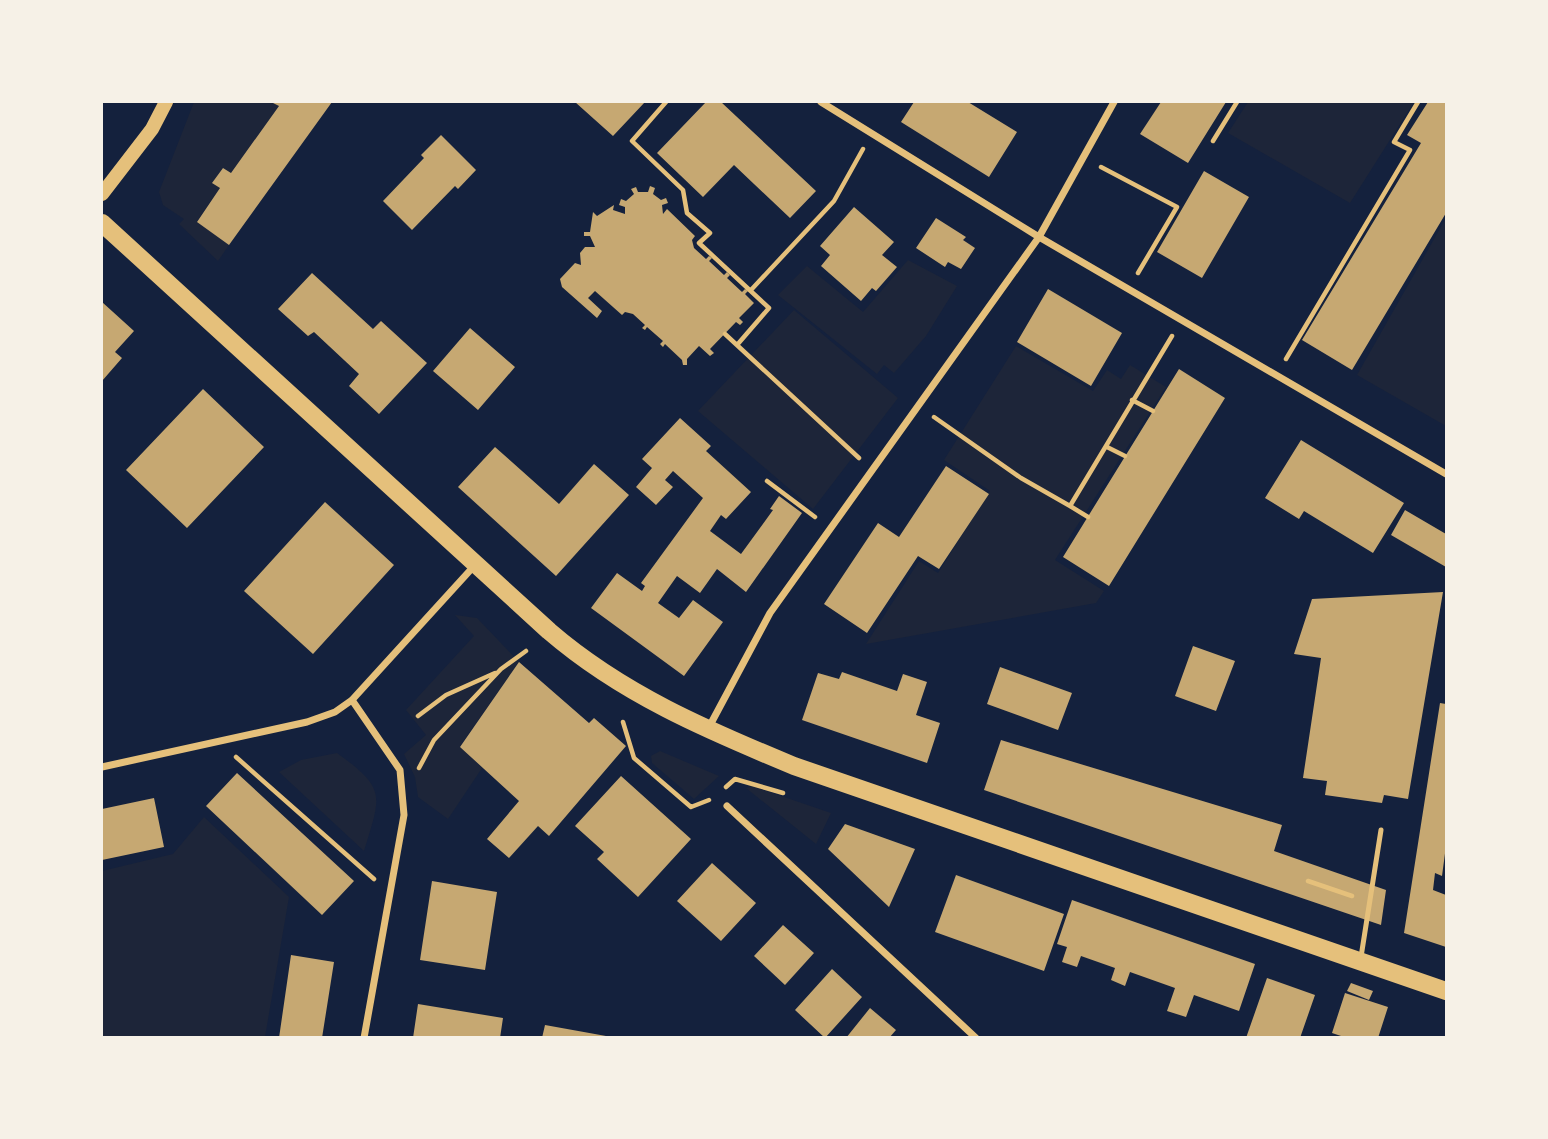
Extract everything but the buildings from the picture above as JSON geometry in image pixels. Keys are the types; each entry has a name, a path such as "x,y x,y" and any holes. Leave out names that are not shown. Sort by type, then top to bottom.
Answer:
{"main road":[{"path":"102,194 152,129 166,102"},
{"path":"102,223 580,657 635,693 707,730 794,766 1447,991"}],"street":[{"path":"821,102 1039,237 1447,474"},
{"path":"707,730 770,613 1039,237 1114,102"},
{"path":"102,767 307,722 335,712 352,700 476,564"},
{"path":"352,700 395,762 403,784 404,815 364,1038"},
{"path":"727,806 976,1038"}],"lane":[{"path":"1361,960 1381,830"}],"path":[{"path":"666,102 632,141 683,190 687,213 710,233 699,243 769,308 737,345"},
{"path":"1213,141 1237,102"},
{"path":"1276,375 1410,150 1394,142 1418,102"},
{"path":"751,290 834,201 872,133"},
{"path":"1084,157 1177,207 1129,289"},
{"path":"1070,506 1182,320"},
{"path":"725,334 872,471"},
{"path":"1132,400 1153,411"},
{"path":"919,407 1021,478 1088,517"},
{"path":"1107,447 1125,456"},
{"path":"767,481 829,528"},
{"path":"403,784 423,763 434,740 499,671 526,651"},
{"path":"418,716 446,695 499,671"},
{"path":"623,722 634,758 691,807"},
{"path":"218,741 390,893"},
{"path":"721,792 734,779 783,793"},
{"path":"1308,881 1353,896"}],"shaded area":[{"path":"194,102 271,102 279,106 231,173 223,168 213,182 220,188 197,221 229,245 218,261 179,224 184,219 163,205 159,192"},
{"path":"1248,102 1414,102 1350,203 1228,133"},
{"path":"1446,218 1446,426 1357,375"},
{"path":"908,260 957,286 926,336 894,373 884,365 877,374 778,295 807,266 863,312"},
{"path":"794,310 898,398 813,509 698,411"},
{"path":"1016,346 1093,391 1107,370 1121,379 1130,365 1166,387 1055,560 1104,591 1096,603 866,644 919,561 938,573 990,491 944,460"},
{"path":"455,615 477,618 519,662 460,746 482,768 448,819 418,797 415,777 404,754 426,735 406,710 474,636"},
{"path":"660,751 719,776 694,799 652,763 651,756"},
{"path":"337,753 365,776 376,794 374,817 364,851 279,772 301,760"},
{"path":"752,786 831,813 816,844 746,788"},
{"path":"204,817 289,897 265,1037 102,1037 102,871 173,854"}]}
